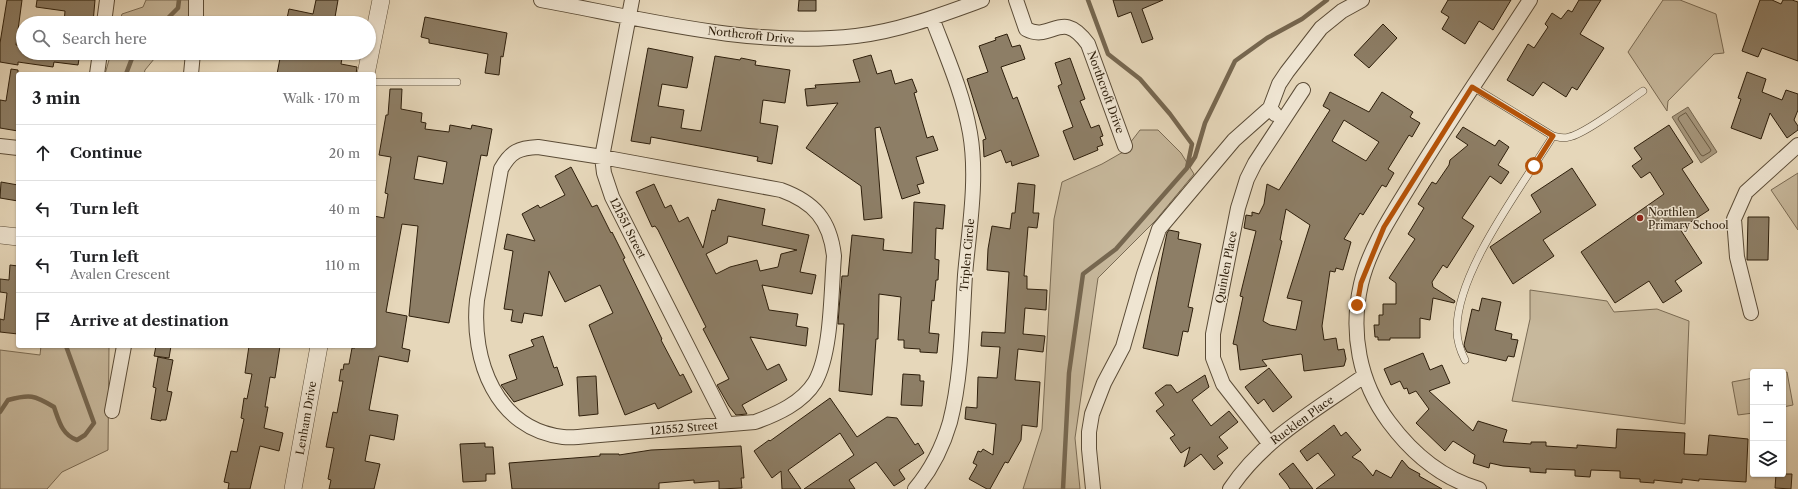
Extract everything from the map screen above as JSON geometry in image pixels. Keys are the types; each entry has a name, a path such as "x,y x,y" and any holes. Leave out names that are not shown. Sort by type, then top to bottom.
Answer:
{"street":[{"path":"105,16 107,0"},
{"path":"196,0 196,16"},
{"path":"376,25 381,0"},
{"name":"Northcroft Drive","path":"541,0 629,17 739,35 769,39 817,40 858,36 895,29 932,18 982,0"},
{"name":"121551 Street","path":"632,0 602,157 604,173 612,197 727,424"},
{"name":"Northcroft Drive","path":"1016,0 1026,29 1032,32 1039,32 1062,26 1072,27 1079,32 1088,44 1125,146"},
{"path":"1093,489 1089,449 1089,432 1092,414 1104,383 1123,347 1144,274 1159,229 1234,140 1270,108 1279,84 1321,28 1342,11 1362,0"},
{"path":"1479,489 1466,485 1430,466 1403,441 1380,410 1364,376 1359,353 1357,310 1361,283 1369,260 1384,227 1472,87 1530,0"},
{"name":"Triplen Circle","path":"915,489 933,463 950,423 956,388 972,201 970,133 964,107 932,18"},
{"path":"97,72 99,60"},
{"path":"191,72 192,60"},
{"path":"366,72 369,60"},
{"name":"Quinlen Place","path":"1269,443 1223,384 1213,358 1213,334 1238,208 1247,180 1255,163 1304,90"},
{"path":"1270,108 1283,121"},
{"path":"1751,313 1737,257 1734,219 1746,192 1798,145"},
{"path":"0,146 16,148"},
{"name":"121552 Street","path":"538,147 602,157 781,190 798,196 813,208 825,222 832,242 834,256 826,347 820,371 814,383 806,392 790,406 774,416 755,422 727,424 564,438 528,426 511,414 496,396 488,379 481,354 476,335 475,318 501,168 507,157 518,150 538,147"},
{"path":"0,235 16,238"},
{"path":"112,411 124,348"},
{"name":"Lenham Drive","path":"293,489 319,348"},
{"name":"Rucklen Place","path":"1230,489 1269,443 1364,376"}],"lane":[{"path":"376,82 457,82"},
{"path":"1472,87 1553,136 1561,138 1570,137 1584,130 1643,91"},
{"path":"1465,360 1458,345 1457,330 1461,299 1471,274 1496,225 1553,136"}],"shaded area":[{"path":"146,0 190,0 190,16 121,16 122,14 143,7"},
{"path":"1663,0 1680,0 1716,14 1724,53 1714,54 1668,101 1667,111 1628,52"},
{"path":"109,60 153,60 144,72 106,72"},
{"path":"1140,130 1158,130 1181,153 1194,174 1155,221 1098,278 1075,438 1080,489 1023,489 1042,429 1054,219 1062,182 1102,164 1123,152"},
{"path":"1798,173 1798,230 1771,190"},
{"path":"1530,290 1607,301 1614,312 1657,309 1689,321 1685,424 1512,401 1530,319"},
{"path":"41,348 109,348 108,450 62,472 47,489 0,489 0,350 40,355"},
{"path":"1786,372 1793,405 1786,406 1786,405"},
{"path":"1750,379 1750,413 1738,415 1732,382"}],"water":[{"path":"1688,107 1717,152 1701,163 1672,117"}],"building":[{"path":"7,0 22,0 20,16 16,16 16,60 79,60 78,65 54,62 53,67 18,62 18,65 0,62 0,43"},
{"path":"37,0 95,0 94,16 65,16 65,11 36,7"},
{"path":"316,0 338,0 335,16 288,16 289,9 313,14"},
{"path":"799,0 816,0 816,11 798,11"},
{"path":"1113,0 1163,0 1142,9 1153,39 1142,43 1131,12 1118,17"},
{"path":"1448,0 1511,0 1493,30 1479,21 1465,44 1442,29 1449,17 1441,12"},
{"path":"1579,0 1601,0 1580,34 1604,48 1577,90 1572,87 1566,97 1543,82 1533,96 1507,80 1528,44 1534,48 1548,27 1545,24 1552,13 1561,19 1568,10 1572,12"},
{"path":"1760,0 1772,0 1781,4 1783,0 1798,2 1798,61 1762,48 1758,57 1742,51"},
{"path":"425,17 507,33 503,57 501,56 499,75 485,73 488,54 429,43 429,39 421,37"},
{"path":"1383,24 1397,38 1369,68 1354,55"},
{"path":"1007,34 1012,47 1020,45 1025,59 1001,67 1013,99 1017,97 1039,156 1012,166 1011,161 1006,163 1001,150 984,157 983,140 986,139 967,79 988,72 979,46"},
{"path":"648,48 693,57 687,88 662,84 658,106 684,110 681,128 701,131 715,56 740,60 741,58 756,61 755,65 790,70 785,103 763,100 760,123 778,126 772,164 757,161 758,157 651,137 650,144 631,141"},
{"path":"871,55 877,74 891,70 895,84 912,79 917,92 914,93 927,138 933,136 938,150 916,157 924,183 917,185 920,193 902,199 880,127 875,128 882,218 864,220 861,186 806,148 838,103 807,106 805,89 816,88 815,85 860,82 853,60"},
{"path":"1070,58 1085,99 1080,101 1091,128 1099,125 1103,136 1100,137 1103,145 1097,147 1098,150 1074,160 1063,131 1073,127 1058,86 1062,84 1055,63"},
{"path":"280,60 342,60 341,64 357,67 356,72 277,72"},
{"path":"11,69 18,70 18,72 16,72 16,131 0,128 0,100 6,101"},
{"path":"1747,72 1766,79 1762,92 1782,100 1786,90 1798,94 1798,110 1794,120 1798,126 1798,130 1787,138 1770,113 1761,139 1731,128 1741,99 1738,98"},
{"path":"390,89 402,89 401,109 422,113 421,122 426,123 425,129 449,132 450,125 471,129 472,125 492,129 487,156 481,155 449,323 409,316 418,226 402,224 386,312 407,316 402,348 410,350 408,362 379,356 369,410 398,415 394,440 370,435 365,461 380,464 374,489 329,489 331,480 328,479 334,448 326,447 333,412 337,413 343,381 339,381 341,369 343,370 344,364 349,364 352,348 376,348 376,216 384,218 388,194 385,193 391,157 379,155 386,115 388,115","holes":["418,156 447,162 443,184 414,179"]},
{"path":"1330,92 1369,112 1382,92 1413,112 1410,117 1420,123 1412,137 1409,135 1388,169 1394,173 1386,187 1382,185 1363,215 1360,213 1344,239 1351,242 1343,270 1336,268 1335,272 1330,271 1322,326 1324,340 1336,338 1338,350 1344,349 1346,359 1344,366 1304,371 1301,354 1262,360 1267,366 1240,370 1237,345 1233,344 1243,297 1240,296 1256,231 1244,228 1246,215 1252,216 1252,212 1259,214 1264,204 1267,184 1279,190 1330,110 1323,106","holes":["1344,120 1379,142 1366,161 1332,141","1286,209 1310,225 1287,298 1302,301 1296,330 1270,325 1263,321 1282,241 1280,240"]},
{"path":"1669,125 1693,162 1682,169 1709,210 1680,229 1702,263 1675,281 1682,291 1663,303 1649,281 1615,303 1581,252 1664,194 1650,172 1641,178 1632,166 1642,159 1634,148"},
{"path":"1463,127 1495,146 1499,140 1509,147 1498,165 1509,172 1501,184 1490,176 1462,218 1474,226 1447,268 1443,265 1432,282 1433,287 1455,301 1454,303 1433,298 1430,320 1420,318 1420,338 1390,338 1390,340 1378,340 1378,337 1375,337 1374,325 1379,325 1379,315 1383,315 1383,304 1396,304 1396,283 1389,278 1415,239 1408,234 1424,208 1418,204 1432,182 1436,184 1449,165 1450,160 1468,145 1456,137"},
{"path":"571,167 592,207 597,205 611,233 612,232 625,258 623,259 662,339 661,340 680,376 683,374 692,392 658,409 655,403 625,415 589,325 613,313 600,285 565,302 549,271 542,316 524,313 522,323 511,321 513,310 504,309 513,251 504,249 507,234 535,241 522,214 538,205 540,208 565,195 555,176"},
{"path":"1572,168 1596,205 1543,240 1554,256 1513,284 1490,247 1541,212 1531,195"},
{"path":"1,182 16,185 16,201 0,198"},
{"path":"1018,183 1035,185 1033,213 1039,213 1037,228 1028,227 1024,276 1027,276 1027,289 1047,290 1046,310 1025,308 1023,334 1045,336 1043,352 1018,349 1015,380 1040,382 1037,427 1022,425 1021,440 1008,463 1005,462 990,489 987,489 969,479 977,465 973,463 978,451 981,452 983,449 993,455 996,424 965,419 966,407 977,408 978,377 997,378 1000,347 981,346 982,332 1005,333 1009,272 987,270 988,249 992,226 1010,229 1012,213 1015,213"},
{"path":"654,184 665,208 671,205 679,222 688,217 703,248 712,210 715,211 718,199 765,209 762,225 809,235 800,272 816,275 812,294 762,285 769,310 798,314 796,326 808,328 806,346 750,337 767,370 779,364 787,380 742,405 747,414 736,415 717,385 729,379 703,329 706,327 658,230 655,226 652,227 636,192","holes":["728,236 797,250 781,254 778,267 760,271 757,260 730,267 716,274 706,254 727,243"]},
{"path":"914,202 945,205 943,229 936,228 935,259 939,260 938,280 936,280 934,301 932,300 929,333 939,334 937,353 920,352 920,349 904,348 904,340 898,340 901,297 879,294 878,339 876,339 872,395 839,391 844,324 838,324 839,309 842,276 848,276 852,235 884,239 883,250 912,253"},
{"path":"1748,217 1769,217 1768,260 1747,260"},
{"path":"1169,230 1179,232 1178,239 1201,244 1188,307 1193,308 1188,332 1183,331 1178,356 1143,348 1167,233"},
{"path":"10,265 16,266 16,334 0,332 0,319 4,320 7,293 0,292 0,279 9,280"},
{"path":"1482,298 1501,302 1495,330 1512,334 1511,339 1518,340 1514,357 1508,356 1506,361 1467,352 1465,348 1464,345 1472,309 1479,311"},
{"path":"543,336 554,368 557,367 563,385 514,402 501,385 517,379 509,355 534,346 531,340"},
{"path":"156,348 171,348 169,358 154,356"},
{"path":"249,348 280,348 275,378 270,377 265,407 268,407 264,428 283,433 279,451 260,446 250,489 228,489 229,483 224,482 231,451 237,452 244,419 241,418 244,398 247,399 252,374 245,373"},
{"path":"1423,353 1430,370 1442,365 1450,383 1429,391 1473,431 1478,421 1507,430 1503,442 1531,444 1531,442 1546,442 1546,446 1577,448 1577,445 1616,448 1617,429 1685,433 1684,454 1707,455 1709,435 1748,439 1746,482 1699,479 1699,481 1682,479 1682,483 1654,480 1654,483 1640,482 1640,479 1620,478 1620,471 1591,470 1590,477 1575,476 1575,470 1546,469 1546,473 1530,472 1530,468 1503,466 1490,463 1489,468 1473,463 1475,455 1453,441 1445,451 1416,423 1429,409 1416,391 1409,394 1407,388 1404,389 1400,381 1391,385 1384,369"},
{"path":"158,357 173,360 167,391 172,392 166,420 161,421 151,419 156,388 153,387"},
{"path":"1269,368 1292,397 1273,412 1264,399 1258,404 1245,387"},
{"path":"903,374 920,375 920,381 924,381 922,406 901,405"},
{"path":"1205,375 1209,387 1192,400 1211,426 1229,411 1238,422 1219,437 1228,448 1217,456 1223,463 1214,470 1201,454 1184,467 1190,447 1181,453 1170,438 1175,435 1156,411 1164,405 1155,393 1166,385 1171,385 1177,393"},
{"path":"596,376 598,414 579,416 577,377"},
{"path":"830,398 857,437 887,417 897,418 915,445 918,443 924,453 899,470 905,479 894,486 876,462 849,480 855,489 804,489 854,455 840,433 788,470 801,489 782,489 781,471 772,478 754,451"},
{"path":"1334,425 1341,436 1346,432 1361,450 1352,457 1361,462 1373,476 1376,470 1391,478 1402,460 1409,468 1420,474 1419,476 1442,489 1316,489 1335,475 1318,453 1307,461 1300,451"},
{"path":"485,443 485,447 493,447 495,474 486,474 486,481 463,482 460,444"},
{"path":"741,446 744,478 741,478 742,488 719,489 719,481 694,483 694,480 659,483 659,489 512,489 509,463 600,456 600,454 619,455 651,450"},
{"path":"1293,463 1313,489 1290,489 1279,474"},
{"path":"1786,474 1792,474 1791,489 1775,488 1776,477 1786,477"}],"waterway":[{"path":"170,16 178,8 179,0"},
{"path":"1063,489 1069,373 1083,274 1116,249 1187,168 1192,144 1170,114 1140,79 1108,54 1088,0"},
{"path":"1189,166 1195,157 1205,123 1235,61 1267,38 1302,19 1327,0"},
{"path":"127,72 131,60"},
{"path":"0,412 8,400 27,396 36,398 54,407 62,427 68,435 77,440 85,435 94,423 67,348"}],"place":[{"name":"Northlen Primary School","path":"1640,218"}],"route":[{"path":"1357,305 1361,283 1369,260 1384,227 1472,87 1553,136 1534,166"}]}
